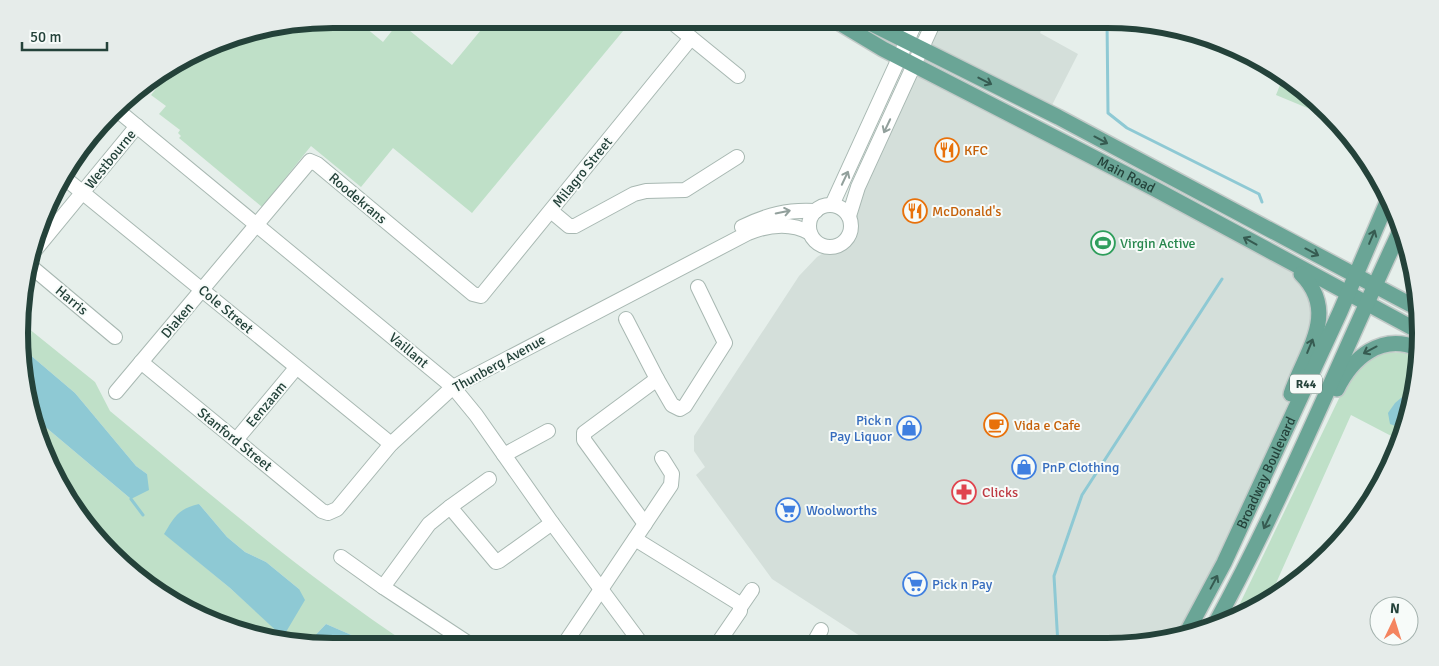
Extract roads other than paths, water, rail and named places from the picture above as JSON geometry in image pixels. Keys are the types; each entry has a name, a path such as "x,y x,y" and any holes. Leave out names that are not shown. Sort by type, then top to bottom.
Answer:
{"main road":[{"name":"Main Road","path":"846,27 1155,189 1412,328"},
{"name":"Main Road","path":"878,27 1064,121 1410,304"},
{"name":"Broadway Boulevard","path":"1190,626 1224,563 1356,275 1385,208"},
{"name":"Broadway Boulevard","path":"1219,617 1289,478 1396,239"},
{"path":"1264,474 1292,391 1320,318 1319,302 1314,289 1292,264"},
{"path":"1289,478 1343,377 1355,360 1372,349 1389,344 1411,346"}],"street":[{"path":"678,27 738,76"},
{"path":"832,205 913,27"},
{"path":"849,216 858,187 932,27"},
{"name":"Milagro Street","path":"470,291 477,296 483,295 691,38"},
{"name":"Vaillant","path":"121,113 453,387 476,414 552,524 637,638"},
{"name":"Westbourne","path":"42,242 137,126"},
{"path":"551,211 569,226 575,226 634,194 646,191 686,190 737,157"},
{"name":"Roodekrans","path":"256,224 307,162 312,161 470,291"},
{"name":"Cole Street","path":"68,181 391,444"},
{"path":"832,205 842,209 849,216 852,228 847,240 836,247 823,246 816,242 810,233 810,221 816,211 832,205"},
{"name":"Thunberg Avenue","path":"725,244 774,214 796,210 816,211"},
{"name":"Diaken","path":"116,392 256,224"},
{"name":"Thunberg Avenue","path":"331,513 337,509 391,444 453,387 673,270 702,247 725,244 751,237 762,228 795,226 810,233"},
{"name":"Harris","path":"34,269 115,336"},
{"path":"626,319 672,405 676,408 683,407 724,346 724,336 698,287"},
{"name":"Stanford Street","path":"141,362 322,511 331,513"},
{"name":"Eenzaam","path":"236,440 296,368"},
{"path":"645,524 583,436 588,427 657,379"},
{"path":"504,455 548,431"},
{"path":"568,638 600,588 671,486 672,474 662,458"},
{"path":"383,587 429,524 489,479"},
{"path":"450,507 496,562 552,524"},
{"path":"635,539 737,601 741,606"},
{"path":"341,557 460,638"},
{"path":"721,638 752,590"},
{"path":"816,638 821,630"}],"water":[{"path":"28,353 75,393 136,466 147,474 149,490 131,499 42,424 33,393"},
{"path":"1406,394 1396,426 1390,424 1388,413 1395,403"},
{"path":"199,504 227,537 245,552 266,562 299,589 305,600 284,635 280,634 230,588 164,534 171,522 186,508"},
{"path":"326,624 358,638 313,638"}],"waterway":[{"path":"1107,27 1108,113 1127,128 1259,194 1262,202"},
{"path":"1058,638 1054,576 1082,495 1222,279"},
{"path":"131,499 143,515"}],"place":[{"name":"KFC","path":"947,150"},
{"name":"McDonald's","path":"915,211"},
{"name":"Virgin Active","path":"1103,243"},
{"name":"Vida e Cafe","path":"996,425"},
{"name":"Pick n Pay Liquor","path":"909,428"},
{"name":"PnP Clothing","path":"1024,467"},
{"name":"Clicks","path":"964,492"},
{"name":"Woolworths","path":"788,510"},
{"name":"Pick n Pay","path":"915,584"}]}
